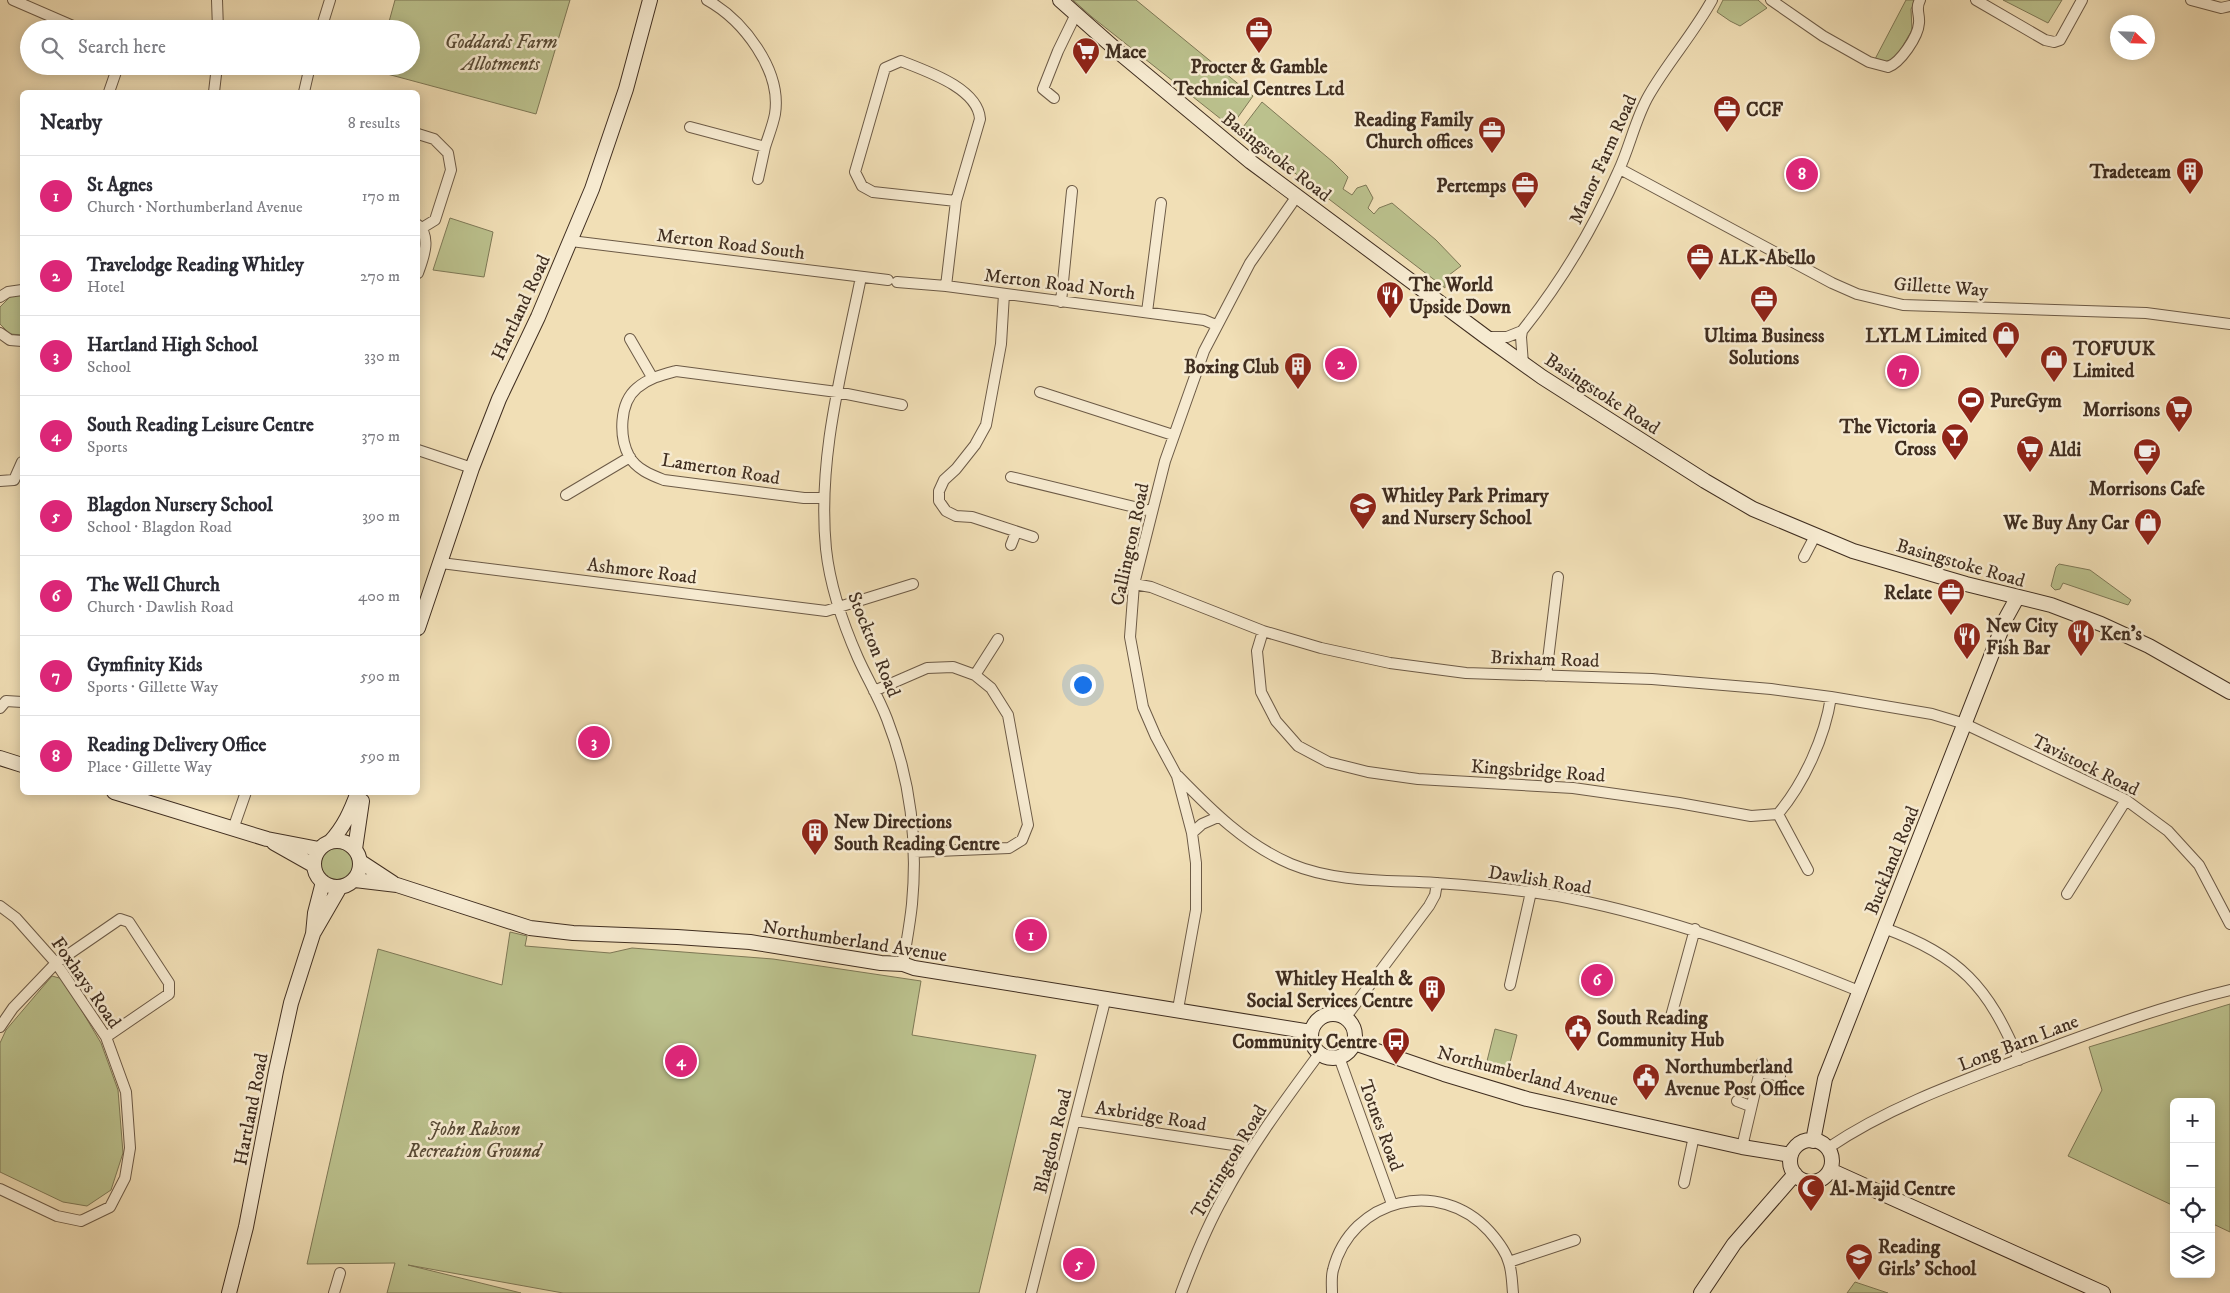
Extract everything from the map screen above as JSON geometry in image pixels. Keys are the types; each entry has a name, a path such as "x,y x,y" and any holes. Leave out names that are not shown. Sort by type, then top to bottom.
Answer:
{"street":[{"path":"13,0 59,20"},
{"path":"217,0 218,20"},
{"path":"324,20 330,0"},
{"name":"Hartland Road","path":"420,622 472,468 499,398 538,317 592,189 616,116 650,0"},
{"path":"707,0 719,7 744,30 762,55 772,78 775,112 758,179"},
{"name":"Basingstoke Road","path":"1060,0 1121,54 1232,146 1486,337 1523,364 1705,481 1753,509 1852,551 2017,598 2051,605 2101,624 2149,646 2230,692"},
{"name":"Manor Farm Road","path":"1522,331 1576,254 1601,211 1649,95 1712,0"},
{"path":"1771,0 1823,36 1869,62 1888,68 1900,60 1919,26 1917,5 1920,0"},
{"path":"1976,0 2045,40 2054,42 2060,40 2082,0"},
{"path":"2191,0 2221,8 2230,6"},
{"path":"1054,98 1043,89 1058,50 1076,14"},
{"path":"946,286 956,201 980,119 979,112 973,99 938,75 901,60 885,68 855,172 862,186 873,192 956,201"},
{"path":"110,90 115,75"},
{"path":"214,90 216,75"},
{"path":"304,90 308,75"},
{"path":"690,127 765,148"},
{"path":"420,135 434,139 448,153 451,170 435,220 420,226 425,243 424,256 420,267"},
{"name":"Gillette Way","path":"1620,169 1832,283 1857,294 1903,305 2146,313 2230,324"},
{"path":"1061,302 1072,191"},
{"name":"Callington Road","path":"1178,1009 1196,910 1196,863 1192,833 1177,776 1156,737 1143,707 1130,637 1134,584 1151,511 1173,435 1201,359 1216,325 1250,262 1297,196"},
{"path":"1148,312 1161,202"},
{"name":"Merton Road South","path":"571,241 892,281"},
{"name":"Stockton Road","path":"861,277 827,442 824,498 826,550 838,606 858,657 887,717 904,768 913,827 914,852 912,904 903,964"},
{"name":"Merton Road North","path":"892,281 946,286 1148,312 1204,320 1216,325"},
{"path":"0,297 8,292 20,290"},
{"path":"1004,294 1001,344 986,425 975,445 956,469 944,480 939,491 940,501 946,511 956,516 972,517 1033,537"},
{"path":"1486,337 1507,337 1522,331"},
{"path":"1522,331 1520,338 1523,364"},
{"path":"1,337 20,341"},
{"path":"630,339 652,377"},
{"path":"566,495 630,457 622,432 624,408 635,389 652,377 676,371 838,392 902,406"},
{"path":"1040,392 1173,435"},
{"path":"420,451 472,468"},
{"name":"Lamerton Road","path":"630,457 645,472 664,480 804,498 824,498"},
{"path":"0,481 14,480 20,466"},
{"path":"1011,478 1151,511"},
{"path":"1011,544 1016,532"},
{"path":"1804,557 1815,536"},
{"name":"Ashmore Road","path":"441,563 826,611 914,584"},
{"path":"1546,676 1558,577"},
{"name":"Brixham Road","path":"1134,584 1151,587 1263,631 1321,648 1390,663 1466,673 1652,679 1831,697 1932,714 1964,724"},
{"name":"Buckland Road","path":"1814,1141 1825,1079 2006,618 2017,598"},
{"name":"Kingsbridge Road","path":"1263,631 1257,652 1261,692 1276,721 1298,746 1328,762 1368,772 1418,779 1574,788 1670,801 1751,816 1778,814"},
{"path":"975,675 998,639"},
{"path":"874,691 927,668 953,667 975,675 991,688 1008,715 1028,825 1022,840 1009,848 914,852"},
{"path":"2204,677 2218,677 2230,683"},
{"name":"Basingstoke Road","path":"2204,677 2211,687 2230,700"},
{"path":"1808,870 1778,814 1800,784 1828,715 1831,697"},
{"path":"0,708 6,701 20,702"},
{"name":"Tavistock Road","path":"1964,724 2126,800 2168,831 2199,865 2230,924"},
{"path":"0,758 20,763"},
{"name":"Dawlish Road","path":"1177,776 1218,817 1248,840 1291,864 1339,877 1376,881 1437,883 1531,892 1568,898 1695,930 1776,958 1859,991"},
{"path":"124,795 267,839 325,845 340,840 349,843 358,855"},
{"path":"233,829 245,795"},
{"path":"313,866 325,845 340,832 357,795"},
{"path":"267,839 313,866 315,873 323,882 331,887 340,887 355,880 360,870 357,821 363,795"},
{"path":"2067,894 2126,800"},
{"path":"1192,833 1202,824 1218,817"},
{"name":"Northumberland Avenue","path":"358,855 397,885"},
{"name":"Northumberland Avenue","path":"355,880 397,885 530,928 573,933 750,942 881,963 903,964 914,968 1106,997 1311,1032"},
{"name":"Hartland Road","path":"313,934 314,913 323,882"},
{"path":"1345,1018 1429,906 1435,895 1437,883"},
{"name":"Hartland Road","path":"229,1293 246,1228 291,1003 313,934 340,887"},
{"path":"1510,985 1531,892"},
{"name":"Foxhays Road","path":"0,906 16,918 56,963 86,1003 106,1036 126,1092 130,1148 124,1178 110,1207 81,1221 57,1216 0,1189"},
{"path":"0,1027 13,1008 56,963 120,919 129,922 169,983 169,994 106,1036"},
{"path":"1884,928 1916,940 1956,964 1992,1004 2004,1024 2019,1060"},
{"path":"1670,1020 1695,930"},
{"name":"Long Barn Lane","path":"1828,1148 1910,1102 2019,1060 2198,998 2230,990"},
{"name":"Blagdon Road","path":"1031,1293 1106,997"},
{"path":"1332,1014 1345,1018 1354,1029 1354,1043 1346,1054 1328,1058 1319,1054 1312,1044 1311,1032 1318,1019 1324,1015 1332,1014"},
{"name":"Northumberland Avenue","path":"1354,1043 1444,1074 1527,1099 1742,1147 1792,1155"},
{"name":"Torrington Road","path":"1181,1293 1197,1250 1223,1198 1250,1152 1319,1054"},
{"name":"Totnes Road","path":"1339,1057 1392,1204"},
{"path":"1742,1147 1757,1068 1780,1076"},
{"path":"1737,1101 1750,1106"},
{"name":"Axbridge Road","path":"1075,1121 1240,1146 1250,1152"},
{"path":"1684,1183 1694,1136"},
{"path":"1814,1141 1824,1144 1828,1148 1832,1159 1830,1170 1826,1176 1814,1182 1800,1179 1792,1168 1792,1155 1800,1144 1814,1141"},
{"path":"1830,1170 2103,1293"},
{"path":"1701,1293 1734,1244 1795,1174"},
{"path":"1332,1293 1333,1271 1343,1246 1363,1221 1392,1204 1417,1200 1439,1201 1463,1209 1481,1223 1499,1243 1509,1262 1513,1293"},
{"path":"1509,1262 1575,1240"},
{"path":"334,1293 340,1273"}],"green space":[{"name":"Goddards Farm Allotments","path":"395,0 570,0 536,114 391,75 420,75 420,20 389,20"},
{"path":"1073,0 1136,0 1253,96 1231,127"},
{"path":"1723,0 1758,0 1767,8 1740,26 1717,12"},
{"path":"1906,0 1916,0 1911,9 1912,30 1894,61 1883,65 1874,61"},
{"path":"2003,0 2062,0 2048,23"},
{"path":"1262,102 1348,177 1343,189 1352,195 1357,188 1366,185 1373,198 1368,208 1374,214 1379,208 1392,203 1436,240 1461,266 1445,278 1445,288 1240,131"},
{"path":"450,218 493,232 484,277 433,270"},
{"path":"20,296 20,335 10,334 0,324 0,307 10,297"},
{"path":"2059,564 2090,570 2131,600 2128,605 2063,583 2060,589 2055,590 2051,586 2056,567"},
{"path":"338,845 345,846 351,850 355,856 355,870 351,876 345,880 338,881 331,880 325,876 321,870 320,863 321,856 325,850 331,846"},
{"name":"John Rabson Recreation Ground","path":"510,932 527,936 525,946 610,953 632,948 773,959 921,981 912,1035 1036,1055 979,1293 563,1293 408,1265 521,1293 387,1293 395,1263 307,1264 378,949 502,985"},
{"path":"52,976 63,979 101,1043 118,1090 123,1153 111,1190 87,1206 63,1202 0,1172 0,1043 6,1030"},
{"path":"2230,1004 2230,1232 2215,1225 2215,1098 2170,1098 2170,1204 2068,1156 2102,1090 2089,1047"},
{"path":"1495,1029 1517,1035 1507,1074 1485,1069"},
{"path":"1855,1282 1888,1293 1847,1293"}],"place":[{"name":"Procter & Gamble Technical Centres Ltd","path":"1259,54"},
{"name":"Mace","path":"1086,75"},
{"name":"CCF","path":"1727,133"},
{"name":"Reading Family Church offices","path":"1492,154"},
{"name":"Reading Delivery Office","path":"1802,174"},
{"name":"Tradeteam","path":"2190,195"},
{"name":"Pertemps","path":"1525,209"},
{"name":"ALK-Abello","path":"1700,281"},
{"name":"The World Upside Down","path":"1390,319"},
{"name":"Ultima Business Solutions","path":"1764,323"},
{"name":"LYLM Limited","path":"2006,359"},
{"name":"Travelodge Reading Whitley","path":"1341,364"},
{"name":"Gymfinity Kids","path":"1903,371"},
{"name":"TOFUUK Limited","path":"2054,383"},
{"name":"Boxing Club","path":"1298,390"},
{"name":"PureGym","path":"1971,424"},
{"name":"Morrisons","path":"2179,433"},
{"name":"The Victoria Cross","path":"1955,461"},
{"name":"Aldi","path":"2030,473"},
{"name":"Morrisons Cafe","path":"2147,476"},
{"name":"Whitley Park Primary and Nursery School","path":"1363,530"},
{"name":"We Buy Any Car","path":"2148,546"},
{"name":"Relate","path":"1951,616"},
{"name":"Ken's","path":"2081,657"},
{"name":"New City Fish Bar","path":"1967,660"},
{"name":"Hartland High School","path":"594,742"},
{"name":"New Directions South Reading Centre","path":"815,856"},
{"name":"St Agnes","path":"1031,935"},
{"name":"The Well Church","path":"1597,980"},
{"name":"Whitley Health & Social Services Centre","path":"1432,1013"},
{"name":"South Reading Community Hub","path":"1578,1052"},
{"name":"South Reading Leisure Centre","path":"681,1061"},
{"name":"Community Centre","path":"1396,1065"},
{"name":"Northumberland Avenue Post Office","path":"1646,1101"},
{"name":"Al-Majid Centre","path":"1811,1212"},
{"name":"Blagdon Nursery School","path":"1079,1264"},
{"name":"Reading Girls' School","path":"1859,1281"}]}
